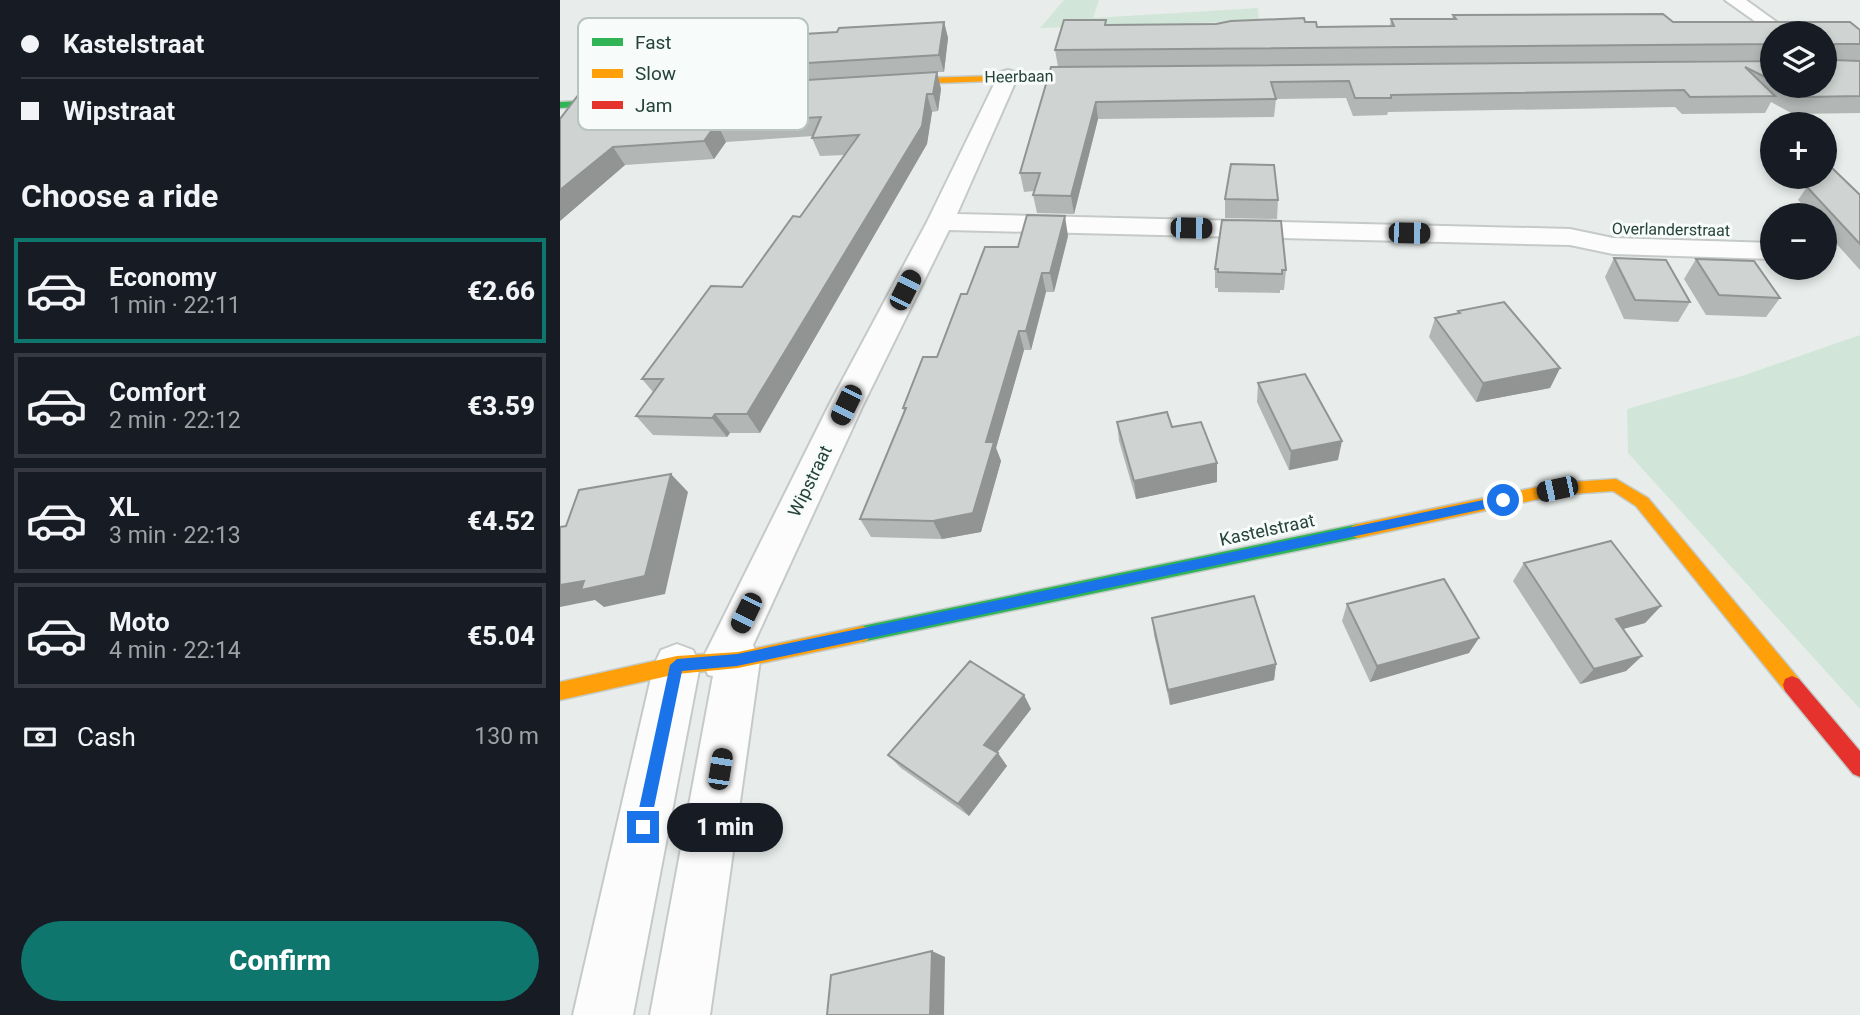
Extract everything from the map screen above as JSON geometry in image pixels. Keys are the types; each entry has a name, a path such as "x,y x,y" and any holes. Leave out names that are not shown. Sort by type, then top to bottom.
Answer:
{"street":[{"path":"1734,0 1765,21"},
{"name":"Heerbaan","path":"874,83 1008,76 1119,75"},
{"name":"Wipstraat","path":"603,1015 713,662 940,222 1008,76"},
{"name":"Overlanderstraat","path":"940,222 1570,237 1613,246 1760,251"},
{"name":"Overlanderstraat","path":"1570,237 1600,228 1760,232"},
{"name":"Kastelstraat","path":"560,691 1557,489 1616,485 1642,502 1860,767"},
{"name":"Wipstraat","path":"680,1015 713,662"}],"green space":[{"path":"1064,0 1099,0 1093,18 1258,8 1259,21 1040,28"},
{"path":"1860,335 1860,709 1628,453 1627,409 1745,375"}],"building":[{"path":"1663,14 1673,22 1760,22 1760,44 1055,50 1064,20 1106,20 1105,25 1216,24 1304,18 1305,22 1316,22 1317,27 1394,26 1391,19 1456,19 1453,15"},
{"path":"944,22 939,55 808,63 808,34 837,32 839,28"},
{"path":"1837,22 1850,22 1860,30 1860,44 1837,44"},
{"path":"1837,60 1860,61 1860,96 1837,96"},
{"path":"1760,61 1760,74 1745,67 1760,82 1760,96 1690,97 1684,90 1391,95 1391,98 1355,98 1349,81 1271,82 1276,99 1096,102 1071,196 1033,195 1040,173 1020,173 1051,67"},
{"path":"937,72 933,94 927,94 922,126 747,414 715,414 712,418 636,416 663,379 642,379 711,286 742,287 793,216 800,217 859,135 812,138 821,117 808,118 808,80"},
{"path":"578,95 578,130 712,130 704,141 613,147 560,190 560,119"},
{"path":"1231,164 1274,165 1278,200 1225,199"},
{"path":"1837,173 1860,195 1860,244 1837,219 1837,203 1822,203 1809,189 1837,189"},
{"path":"1027,215 1065,216 1050,273 1042,273 1026,331 1019,331 986,442 994,442 973,513 933,521 860,519 906,408 903,408 923,357 937,357 961,294 967,294 985,247 1018,247"},
{"path":"1222,220 1281,221 1286,270 1282,270 1282,274 1218,272 1218,269 1215,269"},
{"path":"1614,258 1666,260 1690,302 1635,300"},
{"path":"1696,259 1754,261 1760,270 1760,280 1767,280 1780,298 1719,295"},
{"path":"1504,302 1560,368 1483,383 1435,318"},
{"path":"1305,374 1342,441 1291,451 1258,383"},
{"path":"1167,412 1172,427 1201,422 1217,463 1134,481 1117,422"},
{"path":"671,474 645,576 581,590 584,581 560,585 560,527 566,526 579,490"},
{"path":"1611,541 1661,606 1616,619 1642,656 1594,669 1524,563"},
{"path":"1444,579 1479,638 1377,666 1347,604"},
{"path":"1254,596 1276,664 1168,690 1152,618"},
{"path":"970,661 1024,695 984,745 998,753 958,804 888,755"},
{"path":"932,951 930,1015 827,1015 831,975"}],"traffic: fast":[{"path":"560,105 578,104"},
{"path":"862,634 1358,531"}],"traffic: slow":[{"path":"886,82 1099,75"},
{"path":"1358,531 1557,489 1616,485 1642,502 1792,685"},
{"path":"560,691 677,665 738,660 862,634"}],"traffic: jam":[{"path":"1792,685 1860,767"}],"route":[{"path":"643,827 677,665 737,660 1503,500"}]}
